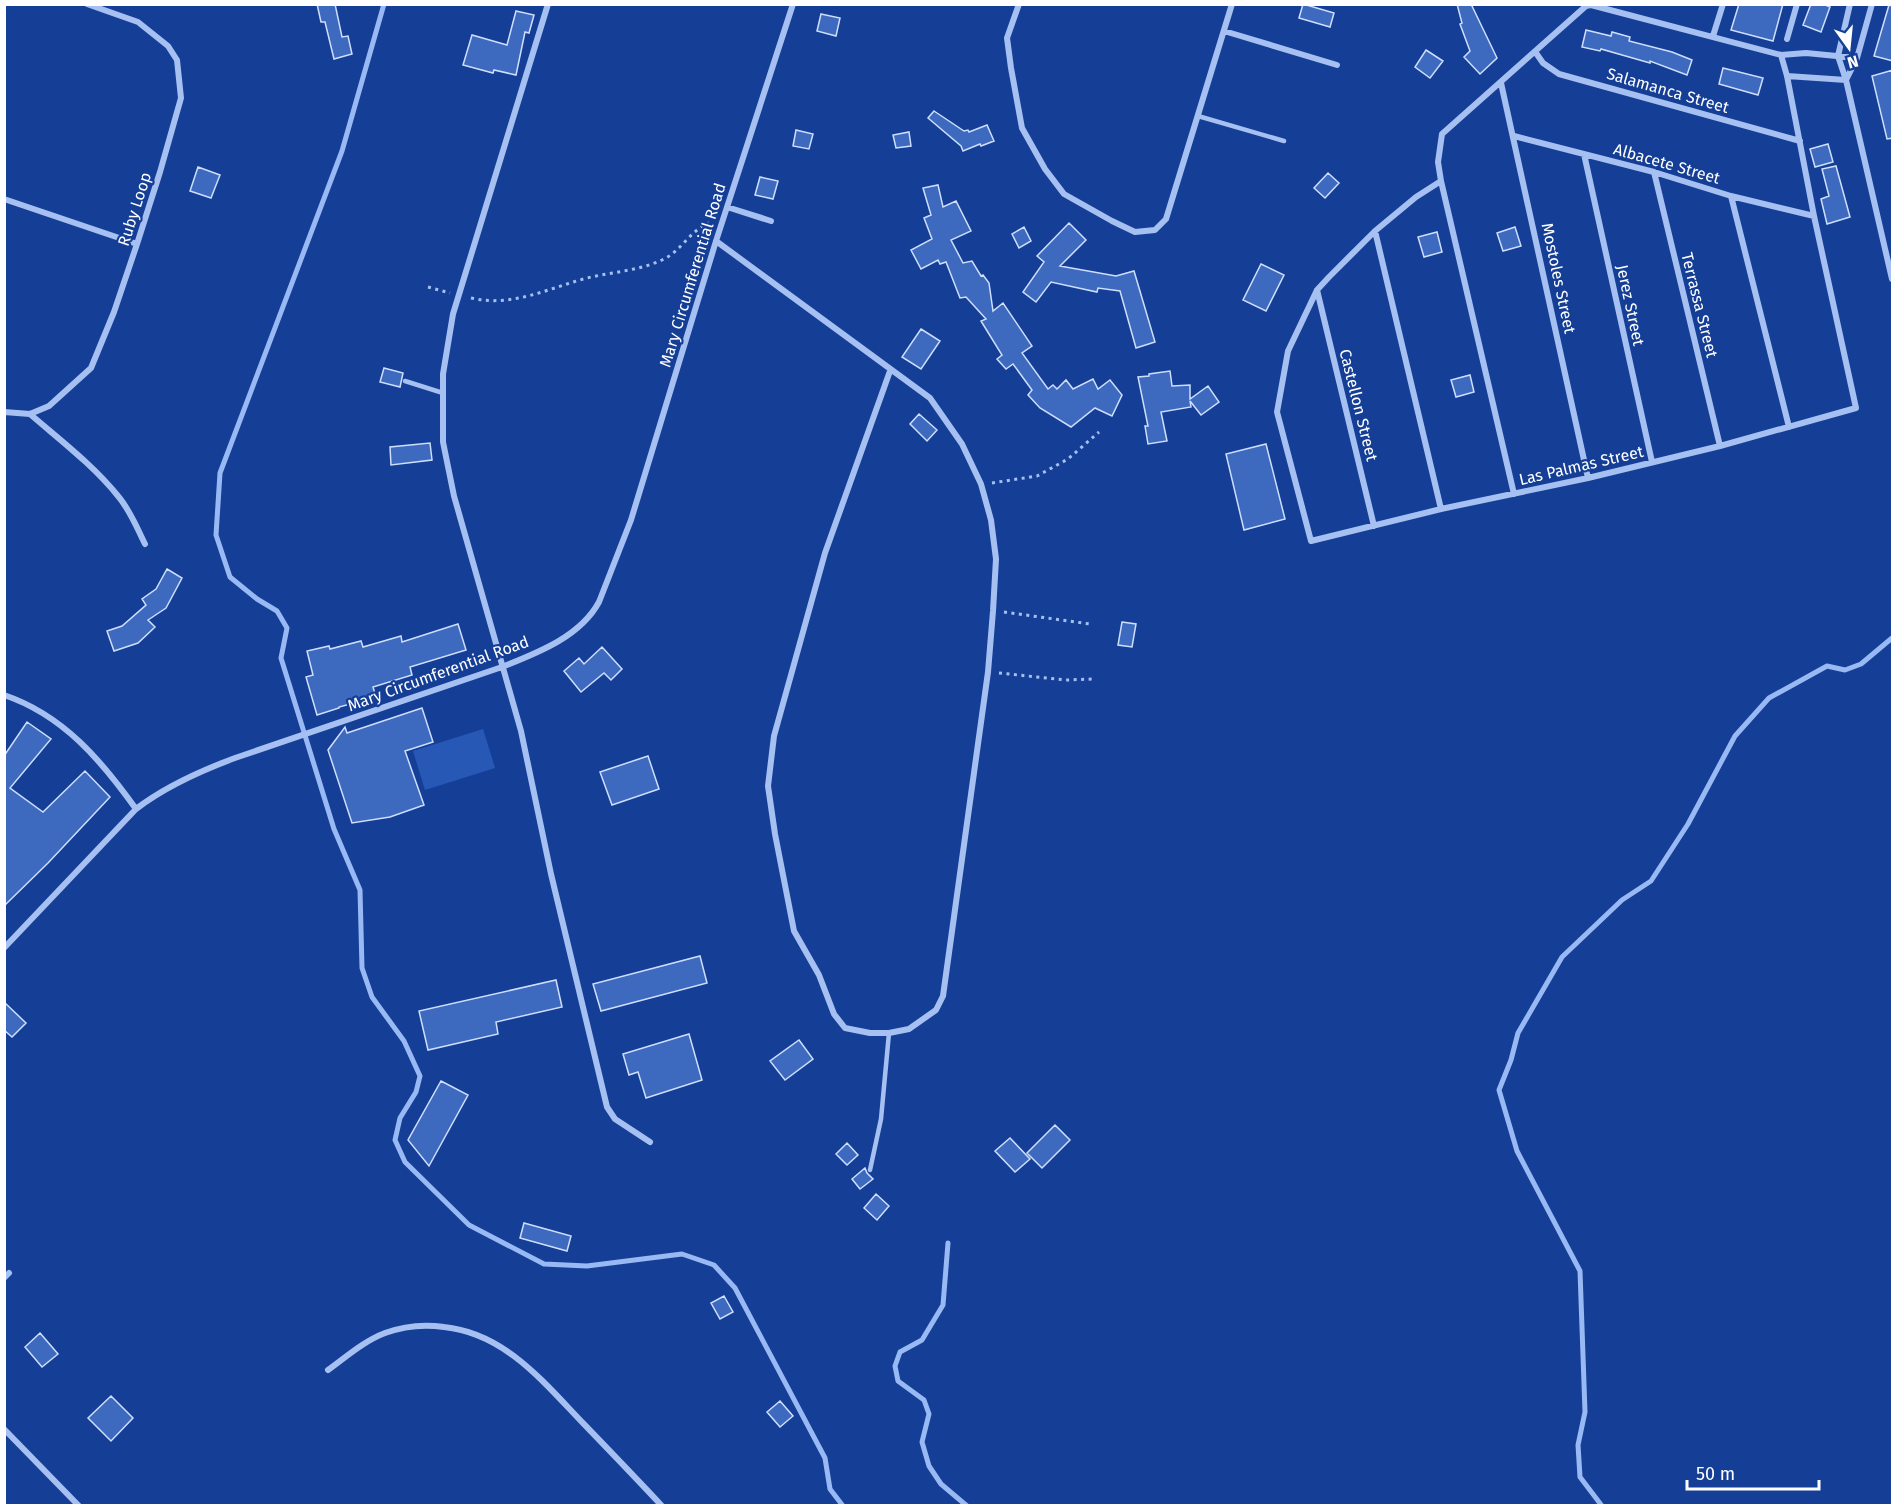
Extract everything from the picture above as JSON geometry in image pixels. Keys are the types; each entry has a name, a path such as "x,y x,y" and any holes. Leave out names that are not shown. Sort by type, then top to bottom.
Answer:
{"street":[{"name":"Ruby Loop","path":"30,414 49,406 91,368 114,312 137,244 181,98 177,60 168,46 138,22 87,4"},
{"path":"548,4 453,314 443,374 443,442 454,496 521,731 551,874 607,1107 615,1119 650,1142"},
{"name":"Mary Circumferential Road","path":"4,948 136,809 152,797 204,770 537,653 583,624 593,614 631,520 722,221 793,4"},
{"path":"1019,4 1007,38 1022,128 1045,169 1064,194 1135,232 1155,230 1166,219 1232,4"},
{"path":"1713,36 1723,4"},
{"path":"1787,39 1797,4"},
{"path":"1850,4 1838,56 1846,80 1893,279"},
{"path":"1846,80 1857,58 1872,4"},
{"path":"1514,494 1441,181 1438,162 1443,134 1586,6 1591,5 1781,55 1806,53 1857,58"},
{"path":"1224,31 1336,64"},
{"name":"Salamanca Street","path":"1536,53 1543,63 1559,74 1800,141"},
{"path":"1781,55 1814,216"},
{"path":"1787,76 1846,80"},
{"name":"Mostoles Street","path":"1501,83 1588,478"},
{"name":"Albacete Street","path":"1514,135 1654,172 1731,196 1814,216"},
{"name":"Jerez Street","path":"1584,154 1652,462"},
{"name":"Terrassa Street","path":"1654,172 1720,446"},
{"path":"1317,290 1375,231 1416,197 1441,181"},
{"path":"1731,196 1789,427"},
{"path":"4,199 137,244"},
{"path":"727,207 771,221"},
{"name":"Las Palmas Street","path":"1317,290 1288,351 1277,412 1311,542 1441,509 1588,478 1720,446 1856,408 1814,216"},
{"path":"1375,231 1441,509"},
{"path":"716,241 890,371 930,398 962,444 981,484 991,520 996,559 988,672 944,996 936,1010 909,1029 889,1033 870,1033 845,1028 834,1014 819,975 794,931 768,786 774,736 825,553 890,371"},
{"name":"Castellon Street","path":"1317,290 1374,526"},
{"path":"4,412 30,414 80,457 119,496 145,544"},
{"path":"4,695 36,709 62,725 110,772 136,809"},
{"path":"328,1370 370,1340 404,1327 428,1325 471,1332 516,1356 544,1382 662,1506"},
{"path":"4,1430 79,1506"}],"lane":[{"path":"1198,116 1284,141"},
{"path":"405,381 443,393"},
{"path":"870,1170 881,1119 889,1033"}],"path":[{"path":"428,287 486,301 508,300 544,293 594,276 633,269 664,259 705,224 722,221"},
{"path":"981,484 1037,476 1068,459 1099,432"},
{"path":"993,611 1090,624"},
{"path":"988,672 1066,680 1094,679"}],"shaded area":[{"path":"483,729 495,768 425,790 413,751"}],"building":[{"path":"317,4 335,4 342,37 348,36 352,54 334,59 325,22 321,22"},
{"path":"1303,4 1334,13 1330,27 1299,18"},
{"path":"1457,4 1471,4 1497,58 1480,74 1464,57 1470,51 1460,24 1462,23"},
{"path":"1739,4 1783,4 1773,41 1731,30"},
{"path":"1811,4 1823,4 1830,7 1821,32 1803,25"},
{"path":"1889,5 1893,6 1893,61 1874,56"},
{"path":"516,11 534,15 529,33 525,32 516,75 494,70 493,73 463,65 472,35 507,45"},
{"path":"821,14 840,18 836,36 817,31"},
{"path":"1586,30 1611,36 1612,32 1630,37 1629,41 1672,52 1692,60 1687,75 1650,61 1650,63 1601,49 1600,51 1582,47"},
{"path":"1426,50 1443,61 1430,78 1415,67"},
{"path":"1723,68 1763,78 1758,95 1719,84"},
{"path":"1893,70 1893,138 1887,139 1872,76"},
{"path":"934,111 964,131 969,132 987,125 994,141 963,151 961,146 928,118"},
{"path":"796,130 813,134 809,149 793,146"},
{"path":"909,132 911,146 896,148 893,135"},
{"path":"1828,144 1833,162 1815,167 1810,149"},
{"path":"1836,166 1850,217 1827,224 1821,199 1829,196 1822,169"},
{"path":"198,167 220,175 211,198 190,191"},
{"path":"1328,173 1339,183 1325,198 1314,188"},
{"path":"760,177 778,181 773,199 755,195"},
{"path":"938,185 943,207 956,201 971,231 951,240 963,263 972,261 981,276 983,275 989,283 993,311 1003,303 1032,346 1022,353 1048,389 1053,385 1057,389 1066,380 1073,389 1093,379 1098,389 1110,380 1122,395 1112,416 1095,408 1071,427 1040,408 1028,395 1032,390 1013,364 1006,369 997,359 1002,355 981,321 986,319 966,297 960,298 946,262 940,264 938,260 921,269 911,250 932,239 924,218 931,215 923,188"},
{"path":"1069,223 1086,240 1060,266 1116,276 1134,271 1155,342 1136,348 1120,291 1098,288 1097,292 1051,282 1036,302 1023,292 1044,262 1037,256"},
{"path":"1024,227 1031,241 1019,248 1012,234"},
{"path":"1515,227 1521,246 1503,251 1497,233"},
{"path":"1437,232 1442,252 1424,257 1418,237"},
{"path":"1261,264 1284,275 1266,311 1243,300"},
{"path":"921,329 940,341 921,369 902,357"},
{"path":"384,368 403,373 400,387 380,382"},
{"path":"1170,371 1172,386 1190,385 1190,399 1208,386 1219,402 1201,415 1190,401 1191,407 1161,412 1167,441 1148,444 1145,426 1148,426 1138,377"},
{"path":"1470,375 1474,392 1456,397 1451,380"},
{"path":"919,414 937,430 927,441 910,424"},
{"path":"430,443 432,460 391,465 390,447"},
{"path":"1266,444 1285,519 1244,530 1226,454"},
{"path":"167,569 182,578 166,608 148,620 155,627 138,643 114,651 107,631 122,626 146,605 142,599 156,589"},
{"path":"1122,622 1136,624 1132,647 1118,645"},
{"path":"458,624 466,650 410,667 412,675 373,687 376,697 317,715 306,677 313,675 307,651 329,646 330,649 361,641 363,647 401,636 402,642"},
{"path":"602,647 622,669 611,680 604,673 581,692 564,671 579,658 584,664"},
{"path":"422,708 433,742 405,751 424,805 390,817 352,823 328,750 345,727 347,733"},
{"path":"27,722 51,739 10,788 43,812 85,771 110,797 4,906 4,756"},
{"path":"648,756 659,789 612,805 600,772"},
{"path":"700,956 707,983 601,1011 593,984"},
{"path":"556,980 562,1007 496,1022 498,1034 428,1050 419,1011"},
{"path":"4,1002 26,1023 12,1037 4,1030"},
{"path":"689,1034 702,1080 646,1098 638,1072 629,1075 623,1054"},
{"path":"799,1040 813,1059 785,1080 770,1061"},
{"path":"441,1081 468,1095 429,1166 408,1140"},
{"path":"1055,1125 1070,1140 1042,1168 1027,1153"},
{"path":"1010,1138 1030,1159 1015,1172 995,1151"},
{"path":"847,1143 858,1155 847,1165 836,1154"},
{"path":"865,1168 873,1179 860,1189 852,1179"},
{"path":"876,1194 889,1206 877,1220 864,1208"},
{"path":"524,1223 571,1236 567,1251 520,1238"},
{"path":"724,1296 733,1312 720,1319 711,1303"},
{"path":"40,1333 58,1354 42,1367 25,1347"},
{"path":"111,1396 133,1418 111,1441 88,1418"},
{"path":"780,1401 793,1416 780,1427 767,1412"}],"waterway":[{"path":"384,4 342,151 220,473 216,535 230,577 257,599 277,611 287,628 281,658 334,829 360,890 362,968 372,997 404,1041 420,1076 416,1092 400,1118 395,1140 405,1162 469,1225 544,1264 587,1266 682,1254 714,1265 735,1288 825,1458 830,1489 843,1506"},
{"path":"1602,1506 1580,1477 1578,1445 1585,1412 1580,1271 1517,1151 1499,1090 1511,1060 1518,1033 1562,957 1622,900 1651,881 1688,824 1735,736 1769,698 1827,666 1845,670 1861,664 1892,638"},
{"path":"948,1243 943,1305 922,1340 900,1352 895,1366 898,1381 924,1400 929,1414 922,1442 929,1466 941,1484 967,1506"}]}
